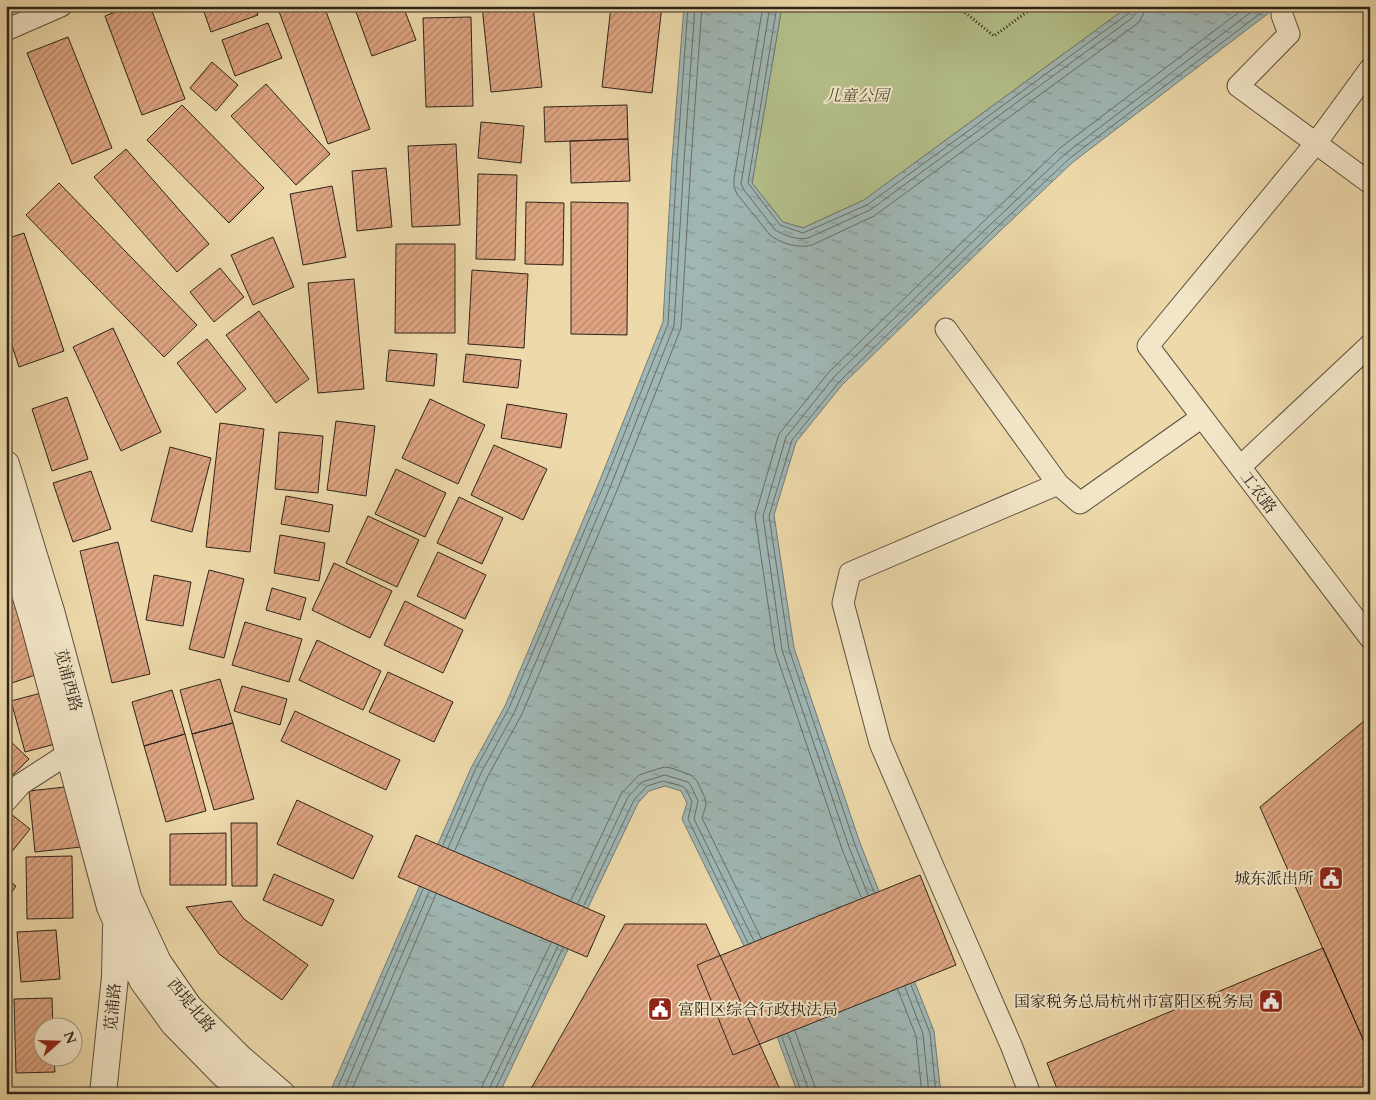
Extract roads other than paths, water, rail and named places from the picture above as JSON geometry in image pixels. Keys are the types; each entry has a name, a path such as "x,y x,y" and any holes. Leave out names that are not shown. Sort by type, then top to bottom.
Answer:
{"street":[{"path":"6,30 61,6"},
{"path":"1282,15 1289,34 1238,86 1370,182"},
{"path":"1316,143 1370,69"},
{"name":"工农路","path":"1316,143 1148,346 1370,638"},
{"path":"946,329 1058,484 1080,503 1202,417"},
{"path":"1240,467 1370,344"},
{"name":"苋浦西路","path":"6,464 51,611 118,908"},
{"path":"1030,1094 1012,1045 880,743 843,604 850,573 1058,484"},
{"name":"苋浦西路","path":"6,531 33,620 69,753 118,908"},
{"path":"6,801 22,784 69,753"},
{"name":"苋浦路","path":"103,1094 115,977 118,908"},
{"name":"西堤北路","path":"118,908 142,980 174,1024 223,1074 246,1094"},
{"name":"西堤北路","path":"118,908 189,1007 239,1057 282,1094"}],"water":[{"path":"684,6 782,6 752,183 783,222 803,228 864,200 1129,6 1278,6 1073,162 842,385 796,442 774,515 794,648 860,843 934,1031 941,1094 798,1094 744,946 682,819 687,803 681,791 665,786 649,791 638,803 499,1094 331,1094 333,1085 471,768 505,706 600,480 663,322 672,160"}],"place":[{"name":"城东派出所","path":"1331,878"},
{"name":"国家税务总局杭州市富阳区税务局","path":"1271,1001"},
{"name":"富阳区综合行政执法局","path":"660,1009"}],"park label":[{"name":"儿童公园","path":"857,95"}]}
